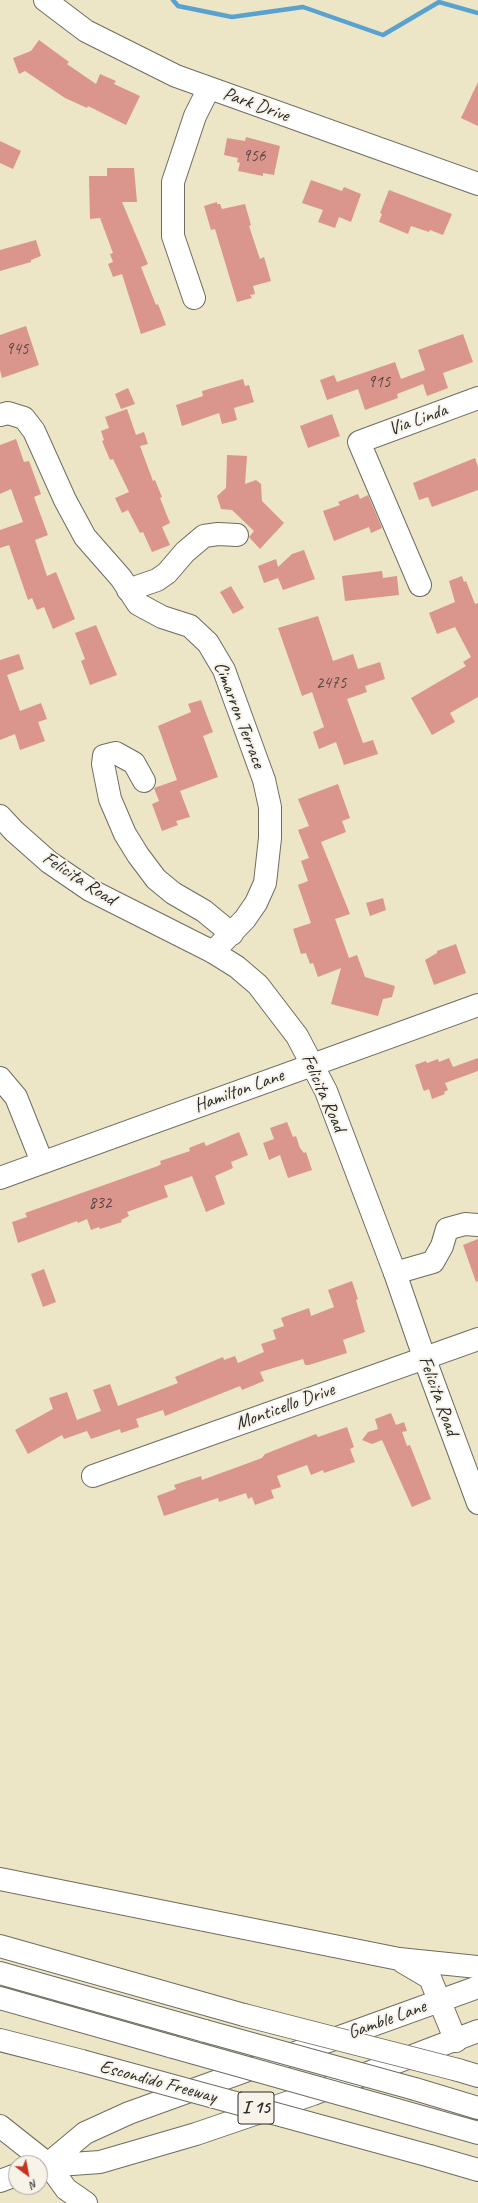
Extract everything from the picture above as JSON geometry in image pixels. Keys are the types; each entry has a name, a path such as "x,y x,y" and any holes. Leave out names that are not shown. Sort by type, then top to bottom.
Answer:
{"main road":[{"name":"Park Drive","path":"45,0 86,31 176,76 478,184"},
{"path":"194,298 173,236 173,182 195,116 209,88"},
{"name":"Via Linda","path":"420,585 359,442 478,398"},
{"name":"Cimarron Terrace","path":"0,415 8,414 24,418 34,431 65,500 86,537 121,578 138,604 162,617 190,626 208,643 224,670 264,780 270,807 270,838 265,883 256,903 232,934 213,952"},
{"path":"128,590 157,580 168,574 186,552 204,536 218,534 237,535"},
{"path":"144,781 134,763 116,753 104,756 103,764 110,799 125,834 138,856 161,884 173,893 204,911 232,934"},
{"name":"Felicita Road","path":"0,816 14,831 49,862 90,890 213,952 237,967 258,985 297,1036 326,1091 396,1273 424,1357 478,1503"},
{"name":"Hamilton Lane","path":"0,1178 478,1005"},
{"path":"0,1078 16,1097 42,1162"},
{"path":"396,1273 433,1262 442,1246 447,1230 465,1224 478,1225"},
{"name":"Monticello Drive","path":"93,1476 478,1339"},
{"path":"0,1878 399,1960 478,1967"},
{"path":"0,1946 244,2016 478,2076"},
{"path":"399,1960 430,1978 456,2041"},
{"path":"0,1974 415,2089 478,2108"},
{"name":"Gamble Lane","path":"48,2163 85,2133 129,2113 478,1987"},
{"path":"0,1998 478,2134"},
{"path":"48,2166 100,2162 196,2134 313,2094 456,2041 478,2031"},
{"name":"Escondido Freeway","path":"0,2040 82,2061 478,2170"},
{"path":"0,2126 32,2155"},
{"path":"48,2170 66,2189 86,2203"}],"building":[{"path":"39,40 69,62 67,64 96,84 100,74 116,81 114,84 140,96 126,125 88,106 87,108 65,98 25,71 19,74 13,58 31,51"},
{"path":"478,82 478,126 461,118"},
{"path":"246,137 280,146 274,175 263,173 263,176 238,171 240,163 237,162 238,158 224,155 227,138 245,141"},
{"path":"0,141 21,151 13,169 0,163"},
{"path":"107,168 134,168 137,202 122,202 148,264 141,267 156,305 158,304 166,325 141,334 122,274 113,277 108,264 113,262 110,254 113,253 100,218 90,219 89,176 107,176"},
{"path":"311,180 342,191 344,187 361,194 351,222 339,217 335,228 318,222 323,210 302,203"},
{"path":"389,190 452,214 443,235 430,230 429,232 411,226 408,234 379,222 382,214 380,213"},
{"path":"217,202 217,204 220,204 222,209 245,204 251,225 249,226 260,259 264,257 271,281 253,286 255,294 250,295 252,298 237,302 215,229 211,230 204,206"},
{"path":"36,240 41,256 31,260 31,262 0,271 0,250"},
{"path":"26,326 39,365 2,378 0,370 0,335"},
{"path":"463,334 473,362 443,373 448,388 427,396 423,384 397,394 398,398 365,410 358,389 327,400 320,380 334,375 337,382 395,362 401,379 425,370 418,350"},
{"path":"243,379 245,386 249,385 254,402 234,408 237,420 222,424 219,413 182,426 176,405 203,396 202,391"},
{"path":"128,388 135,404 121,409 115,394"},
{"path":"127,409 136,435 144,432 148,444 140,446 153,481 155,480 162,497 160,498 170,523 162,527 170,545 152,552 143,532 140,533 128,510 122,513 115,498 129,492 113,459 110,460 102,441 104,440 101,431 109,428 105,417"},
{"path":"332,414 340,436 308,448 300,426"},
{"path":"16,439 24,462 29,461 41,494 34,497 48,535 35,540 47,576 56,572 75,619 53,629 44,607 37,610 32,598 28,600 9,545 0,548 0,530 23,522 11,489 0,494 0,445"},
{"path":"227,455 247,456 245,484 256,480 261,484 262,501 284,523 260,549 249,537 254,531 232,510 221,509 217,496 226,488"},
{"path":"475,458 478,467 478,490 432,507 428,497 419,500 413,483"},
{"path":"358,494 360,499 368,495 382,528 371,533 369,527 334,541 323,511 340,505 338,502"},
{"path":"304,550 315,579 283,590 278,578 264,583 258,566 276,559 278,567 292,554"},
{"path":"382,571 383,578 397,576 399,595 345,601 342,576"},
{"path":"462,576 464,582 466,581 475,604 478,603 478,697 450,713 455,722 432,735 411,698 466,666 463,662 471,657 455,627 437,634 429,613 455,602 449,581"},
{"path":"231,586 244,608 233,614 220,592"},
{"path":"318,616 333,661 353,654 358,669 380,662 385,679 365,686 367,692 347,699 363,743 373,740 378,754 344,765 336,742 319,749 313,732 324,727 312,692 302,696 278,628"},
{"path":"96,625 117,675 90,685 81,661 85,659 75,633"},
{"path":"19,654 24,669 7,675 20,711 41,703 47,719 38,722 45,741 20,750 15,734 0,740 0,660"},
{"path":"201,700 213,732 203,736 218,777 180,791 190,817 176,821 178,825 162,831 152,804 159,801 154,788 177,780 158,726 191,712 188,704"},
{"path":"338,784 350,818 342,821 346,832 321,842 350,914 335,919 349,958 357,955 365,977 395,986 392,997 383,999 378,1016 331,1004 341,968 318,977 313,963 310,964 306,953 301,954 293,929 311,923 298,885 308,881 301,861 309,858 298,830 309,826 298,799"},
{"path":"383,898 386,910 370,916 366,903"},
{"path":"456,944 466,973 434,985 425,960 437,953 437,951"},
{"path":"449,1058 453,1067 478,1058 478,1071 445,1083 448,1090 444,1092 445,1094 432,1099 429,1089 424,1091 423,1089 415,1065 438,1059 439,1062"},
{"path":"287,1122 293,1137 296,1136 300,1148 304,1153 306,1152 312,1170 288,1178 280,1155 269,1160 263,1143 274,1139 270,1128"},
{"path":"239,1132 248,1155 231,1162 233,1168 215,1176 225,1204 206,1212 192,1176 164,1186 168,1197 127,1212 129,1216 121,1220 122,1222 100,1229 99,1227 91,1230 87,1219 78,1223 77,1221 18,1243 12,1222 27,1217 25,1213 158,1166 161,1164 160,1161 190,1151 189,1148 204,1142 206,1146"},
{"path":"478,1239 478,1281 476,1282 463,1245"},
{"path":"44,1269 56,1302 43,1307 31,1274"},
{"path":"352,1281 358,1299 356,1300 365,1332 343,1340 347,1353 309,1365 305,1365 303,1359 260,1372 264,1381 242,1390 240,1386 165,1416 163,1410 136,1419 139,1427 121,1433 120,1429 91,1439 87,1431 64,1439 62,1435 28,1454 15,1430 53,1409 49,1398 67,1392 77,1420 101,1411 93,1390 110,1384 118,1406 178,1383 175,1377 223,1357 224,1360 235,1356 238,1363 264,1352 261,1344 276,1339 273,1330 284,1326 281,1318 309,1308 311,1316 334,1307 328,1290"},
{"path":"391,1413 396,1425 404,1422 407,1431 402,1432 407,1446 410,1445 431,1499 412,1507 382,1440 372,1444 362,1440 368,1432 378,1429 375,1419"},
{"path":"347,1427 354,1447 350,1449 355,1462 324,1473 323,1470 311,1475 307,1465 277,1476 281,1487 271,1490 274,1498 255,1505 252,1497 248,1499 246,1493 219,1502 218,1498 164,1516 157,1496 176,1489 174,1485 201,1476 202,1480 262,1458 265,1454 316,1434 318,1437"}],"waterway":[{"path":"173,0 178,6 232,17 303,7 383,35 439,2 478,13"}]}
